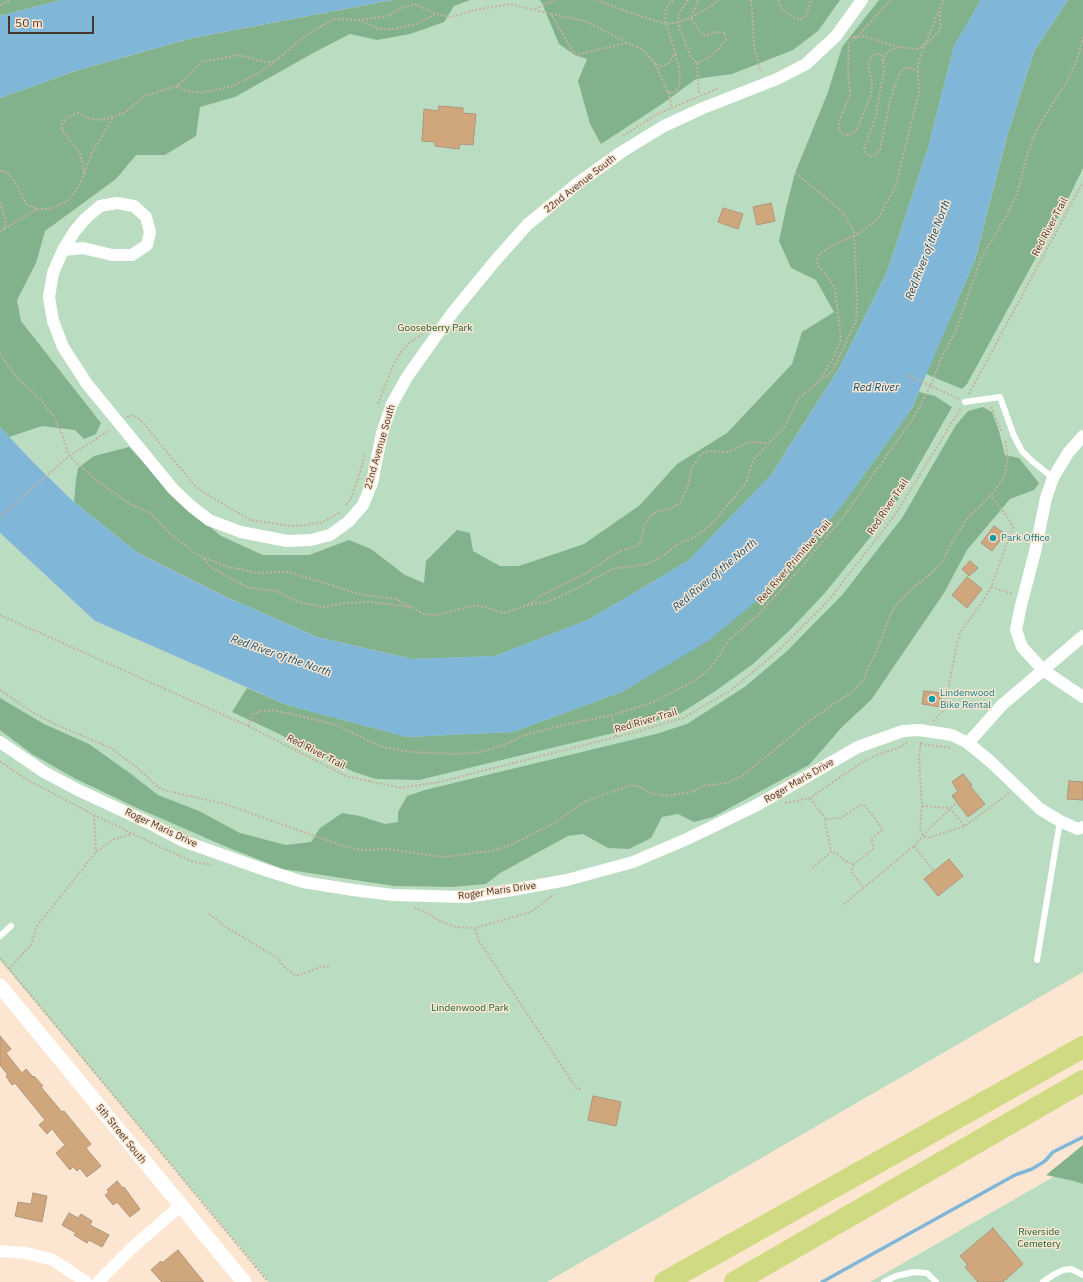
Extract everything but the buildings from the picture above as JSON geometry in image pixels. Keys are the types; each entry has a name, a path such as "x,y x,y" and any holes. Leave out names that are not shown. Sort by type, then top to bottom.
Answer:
{"highway":[{"path":"665,1282 1083,1047"},
{"path":"735,1282 1083,1081"}],"street":[{"name":"22nd Avenue South","path":"64,250 82,248 112,255 132,255 147,245 150,232 146,217 134,206 117,203 100,206 85,219 64,250 53,273 49,297 53,321 63,347 88,384 173,490 209,520 241,532 288,541 311,540 330,535 348,522 363,505 372,483 382,433 392,404 406,377 453,312 495,261 527,226 578,183 664,126 703,108 777,79 806,64 836,36 862,0"},
{"path":"1083,436 1068,453 1053,478 1046,498 1030,571 1022,598 1016,630 1022,647 1043,670 1083,697"},
{"path":"968,743 1002,705 1083,636"},
{"name":"Roger Maris Drive","path":"0,742 44,772 183,841 264,870 303,882 353,890 393,894 467,897 567,880 632,862 757,805 858,747 903,730 952,735 968,743 991,762 1012,791 1060,821 1078,829 1083,827"},
{"name":"5th Street South","path":"0,986 244,1282"},
{"path":"98,1282 133,1247 180,1206"},
{"path":"0,1251 26,1253 53,1260 86,1282"}],"lane":[{"path":"965,402 1000,397 1014,436 1022,451 1053,478"},
{"path":"1037,960 1060,821"},
{"path":"0,936 11,926"},
{"path":"1043,1282 1063,1270 1072,1270 1083,1275"},
{"path":"884,1282 896,1276 914,1272 927,1273 936,1282"}],"path":[{"path":"0,5 11,0"},
{"path":"534,10 555,0"},
{"path":"596,0 666,24 691,18 719,0"},
{"path":"668,92 672,93 680,87 680,72 665,16 667,6 672,0"},
{"path":"688,0 678,14 678,22 690,57 697,63 699,95"},
{"path":"691,18 698,0"},
{"path":"751,0 754,47 761,72"},
{"path":"778,0 781,8 792,17 800,20 807,14 811,0"},
{"path":"891,0 857,37 849,43 848,72 850,95 839,121 839,129 842,134 850,135 856,131 863,116 871,94 872,80 868,66 872,57 876,54 881,54 884,71 876,116 864,149 866,154 871,156 875,155 880,149 890,100 900,72 906,68 913,68 918,72"},
{"path":"817,383 831,362 841,339 835,288 825,273 818,266 817,260 820,254 830,246 861,232 878,219 896,185 919,92 918,65 924,46 943,0"},
{"path":"177,86 184,90 200,93 233,86 259,73 308,34 334,19 361,20 388,16 401,8 415,4 436,14 451,17 475,10 510,4 585,21 627,43 642,49 655,64 668,92 672,108"},
{"path":"836,36 864,36 898,47 918,49 924,46 940,30 940,9"},
{"path":"361,20 378,29 393,30 416,24 436,14"},
{"path":"551,14 576,55 627,43"},
{"path":"691,18 698,29 705,36 716,32 725,33 726,40 706,59 697,63"},
{"name":"Red River Primitive Trail","path":"248,726 253,715 260,711 273,710 334,724 382,746 412,752 454,754 480,752 494,749 525,735 564,724 612,715 650,703 694,681 706,672 728,641 759,614 793,577 844,516 914,417 956,330 980,261 1008,213 1017,194 1027,155 1034,136 1051,104 1068,80 1076,63 1083,37"},
{"path":"883,61 887,53 898,47"},
{"path":"655,64 662,66 670,63 675,52"},
{"path":"84,175 83,164 79,152 62,130 62,124 68,117 78,114 91,119 102,120 124,113 145,96 177,86 202,62 239,55 265,62 275,61"},
{"path":"0,171 9,174 15,182 26,204 37,209 49,209 66,202 79,186 92,153 114,117"},
{"path":"527,605 548,602 580,587 612,568 648,564 667,553 679,543 693,538 711,525 746,483 753,460 767,443 785,426 798,399 833,371 856,321 857,298 854,232 842,211 795,173"},
{"name":"Red River Trail","path":"0,615 248,726 346,776 401,788 439,782 616,738 683,718 730,690 779,650 828,601 895,515 965,402 1083,182"},
{"path":"0,202 6,222 4,229"},
{"path":"0,232 37,209"},
{"path":"907,375 965,402"},
{"path":"987,399 1003,434"},
{"path":"0,690 32,712 57,725 110,748 140,770 159,788 225,804 340,845 361,850 386,849 444,856 496,850 515,843 554,822 584,802 622,788 632,786 640,787 650,793 665,796 692,792 703,786 727,783 742,776 816,717 852,692 863,680 877,650 891,613 907,593 942,562 966,520 990,495 1005,474 1008,457 1005,439"},
{"path":"588,572 620,551 637,546 641,542 645,524 650,516 656,512 671,510 681,502 688,485 692,467 703,452 727,452 734,450 747,442 767,443"},
{"path":"0,517 69,456"},
{"path":"784,803 810,798 864,761 877,755 900,748 922,731 944,710 957,643 961,631 991,587 1013,527 990,495"},
{"path":"200,556 212,568 249,588 277,591 298,602 324,607 344,603 371,602 412,607"},
{"path":"991,587 1022,598"},
{"path":"612,715 616,738"},
{"path":"922,731 919,758 922,806 920,829 923,836 928,838 965,826 1012,791"},
{"path":"920,744 954,749"},
{"path":"0,761 24,778 133,834 194,862 215,865"},
{"path":"1002,789 1012,791"},
{"path":"810,798 826,819 825,822 830,852"},
{"path":"844,904 914,846 957,802"},
{"path":"826,819 841,818 862,805 865,806 883,828 872,839 874,847 872,850 854,864 844,862 836,853 830,852"},
{"path":"922,806 951,809 965,826"},
{"path":"94,815 96,852"},
{"path":"9,969 31,945 37,926 96,852 114,839 133,834"},
{"path":"914,846 933,870"},
{"path":"812,868 830,852"},
{"path":"853,864 852,872 864,888"},
{"path":"410,906 456,927 475,928 531,912 557,892"},
{"path":"210,914 226,927 279,959 283,966 295,975 329,966"},
{"path":"475,928 479,941 577,1088 582,1089"},
{"path":"0,958 268,1282"}],"green space":[{"path":"0,0 61,0 0,16"},
{"name":"Gooseberry Park","path":"392,0 981,0 954,46 928,148 887,272 590,619 138,553 74,502 0,427 0,98"},
{"path":"392,0 470,0 454,6 444,22 410,34 377,40 350,34 235,97 200,107 196,136 165,155 136,155 116,179 45,231 36,263 17,300 21,321 101,423 96,434 84,439 75,430 42,426 9,437 0,427 0,98 75,71 192,38"},
{"path":"538,0 840,0 818,31 793,50 732,74 696,79 662,104 601,144 590,124 578,81 587,59 575,55 559,44 541,1"},
{"path":"879,0 981,0 954,46 928,148 887,272 840,367 771,475 689,560 590,619 495,656 412,659 317,637 224,596 138,553 74,502 78,468 94,456 129,447 183,505 221,536 263,555 309,555 349,540 371,549 405,575 424,583 426,561 457,530 470,533 473,551 500,566 519,566 584,544 640,505 677,464 727,433 792,364 802,332 834,312 816,280 791,268 779,241 795,173 828,92 842,47"},
{"name":"Lindenwood Park","path":"1068,0 1083,0 1083,972 547,1282 269,1282 0,960 0,533 95,621 287,705 912,408 975,260"},
{"path":"1068,0 1083,0 1083,168 1070,195 967,384 962,389 926,374 975,260 1007,136 1034,51"},
{"path":"919,392 935,396 952,407 902,494 881,524 824,594 790,630 753,664 714,692 681,713 630,729 419,780 376,779 354,772 232,712 247,688 287,705 407,737 513,732 624,691 771,589 843,504 912,408"},
{"path":"983,407 992,412 999,431 1005,455 1019,458 1039,483 1034,490 1010,499 967,550 944,593 871,700 842,727 809,765 713,817 694,822 678,814 662,817 651,838 629,849 608,848 583,834 568,836 500,873 486,884 453,887 394,886 283,869 229,848 137,808 74,778 32,754 0,730 0,698 44,724 89,744 158,795 199,811 240,833 286,845 311,842 320,828 342,813 360,816 385,824 398,822 398,812 407,796 425,790 656,734 687,724 746,686 787,651 843,594 902,518 956,425 968,411"},
{"path":"1083,1145 1083,1184 1046,1175"},
{"name":"Riverside Cemetery","path":"1083,1160 1083,1282 870,1282"}],"water":[{"path":"61,0 392,0 192,38 75,71 0,98 0,16"},
{"name":"Red River","path":"981,0 1068,0 1034,51 1007,136 975,260 912,408 843,504 771,589 708,641 624,691 513,732 407,737 287,705 95,621 0,533 0,427 74,502 138,553 224,596 317,637 412,659 495,656 590,619 689,560 771,475 840,367 887,272 928,148 954,46"}],"waterway":[{"path":"822,1282 1015,1175 1032,1169 1045,1161 1053,1152 1083,1137"}],"place":[{"name":"Park Office","path":"993,538"},
{"name":"Lindenwood Bike Rental","path":"932,699"}],"water label":[{"name":"Red River of the North","path":"928,250"},
{"name":"Red River of the North","path":"715,575"},
{"name":"Red River of the North","path":"281,656"}]}
